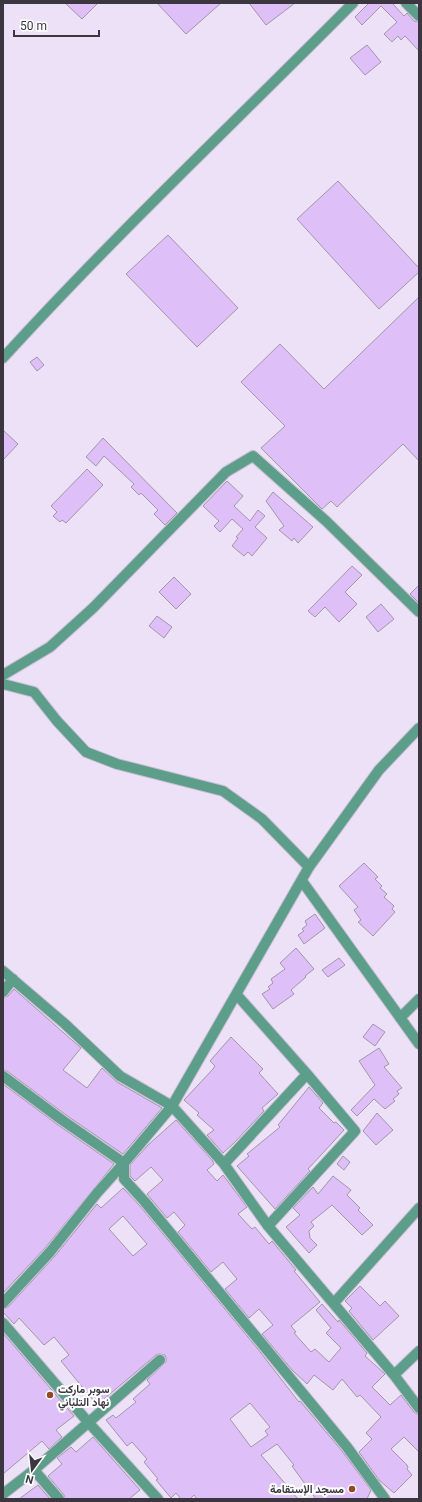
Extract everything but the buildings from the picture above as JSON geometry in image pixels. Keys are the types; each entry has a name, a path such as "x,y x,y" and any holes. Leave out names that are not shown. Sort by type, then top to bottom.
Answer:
{"street":[{"path":"3,358 39,318 148,206 353,3"},
{"path":"406,3 419,16"},
{"path":"3,676 50,647 93,608 226,472 252,456 326,521 419,612"},
{"path":"3,684 34,692 57,721 86,752 117,764 223,791 262,819 309,867"},
{"path":"3,1303 50,1252 172,1106 309,867 380,770 419,728"},
{"path":"302,881 419,1044"},
{"path":"3,971 65,1024 120,1076 172,1106 224,1164 268,1226 394,1375 419,1408"},
{"path":"3,992 13,979"},
{"path":"236,995 307,1074 355,1131 268,1226"},
{"path":"400,1018 419,999"},
{"path":"224,1164 307,1074"},
{"path":"3,1076 68,1125 124,1164"},
{"path":"124,1164 124,1179 145,1202 347,1448 385,1499"},
{"path":"334,1303 419,1208"},
{"path":"3,1322 88,1422 158,1499"},
{"path":"394,1375 419,1350"},
{"path":"3,1494 34,1470 160,1360"},
{"path":"34,1470 59,1499"}],"place":[{"name":"سوبر ماركت نهاد التلباني","path":"50,1395"},
{"name":"مسجد الإستقامة","path":"352,1489"}]}
